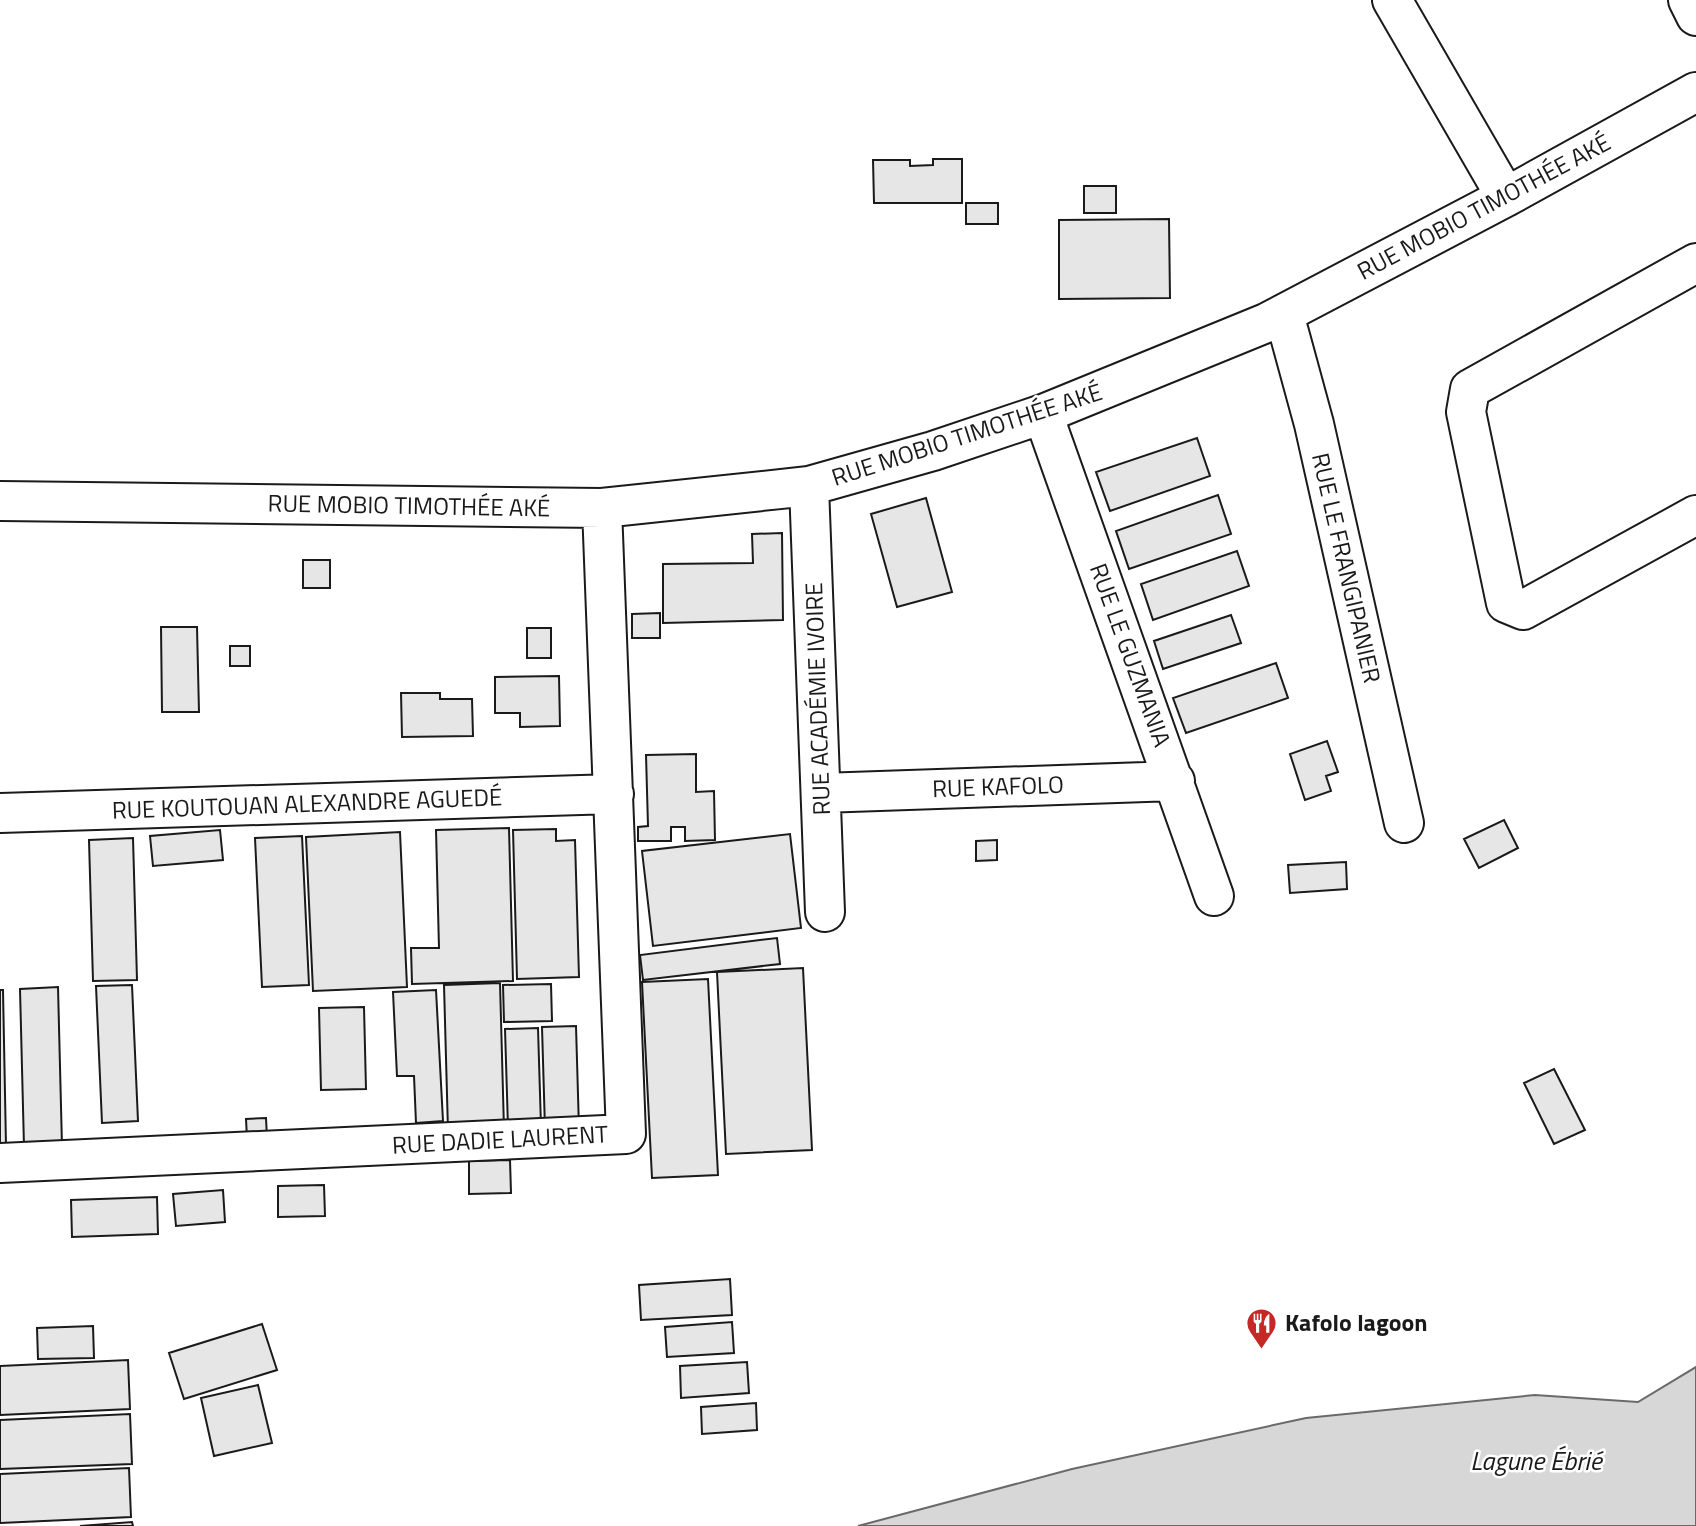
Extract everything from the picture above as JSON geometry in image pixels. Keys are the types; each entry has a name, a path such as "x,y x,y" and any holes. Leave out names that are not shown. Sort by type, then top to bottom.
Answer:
{"street":[{"path":"1392,0 1506,197"},
{"path":"1688,0 1696,16"},
{"name":"RUE MOBIO TIMOTHÉE AKÉ","path":"0,501 602,508 809,486 933,452 1043,414 1284,314 1506,197 1696,92"},
{"path":"1696,263 1470,389 1466,412 1506,603 1523,610 1696,515"},
{"name":"RUE LE FRANGIPANIER","path":"1284,314 1314,424 1404,823"},
{"name":"RUE LE GUZMANIA","path":"1043,414 1214,896"},
{"name":"RUE ACADÉMIE IVOIRE","path":"809,486 825,912"},
{"name":"RUE DADIE LAURENT","path":"0,1163 626,1134 602,508"},
{"name":"RUE KAFOLO","path":"821,793 1175,781"},
{"name":"RUE KOUTOUAN ALEXANDRE AGUEDÉ","path":"0,813 614,794"}],"water":[{"name":"Lagune Ébrié","path":"1696,1367 1696,1526 858,1526 1072,1469 1306,1418 1535,1395 1638,1402"}],"building":[{"path":"933,159 962,159 962,203 874,203 873,160 910,160 910,166 933,165"},
{"path":"1084,186 1116,186 1116,213 1084,213"},
{"path":"966,203 998,203 998,224 966,224"},
{"path":"1169,219 1170,298 1059,299 1059,220"},
{"path":"1197,438 1210,476 1110,511 1096,472"},
{"path":"1218,495 1231,534 1129,569 1116,531"},
{"path":"926,498 952,592 897,607 871,514"},
{"path":"782,533 783,620 663,623 663,564 753,563 752,534"},
{"path":"1237,551 1249,586 1153,620 1141,584"},
{"path":"303,560 330,560 330,588 303,588"},
{"path":"660,613 660,638 632,638 632,614"},
{"path":"1231,615 1241,643 1163,669 1154,641"},
{"path":"161,627 197,627 199,712 162,712"},
{"path":"527,628 551,628 551,658 527,658"},
{"path":"230,646 250,646 250,666 230,666"},
{"path":"1276,663 1288,698 1186,733 1173,698"},
{"path":"559,676 560,726 520,727 520,713 495,713 495,677"},
{"path":"401,693 440,693 440,699 472,699 473,736 402,737"},
{"path":"1327,741 1338,772 1326,776 1331,791 1305,800 1290,754"},
{"path":"696,754 696,792 714,791 715,840 685,841 685,827 671,827 671,841 638,841 638,827 648,826 646,755"},
{"path":"1504,820 1518,848 1479,868 1464,839"},
{"path":"509,828 513,981 412,984 411,948 439,948 436,830"},
{"path":"556,829 556,841 575,840 579,977 517,979 513,830"},
{"path":"220,830 223,860 153,866 150,836"},
{"path":"400,832 407,987 313,991 306,837"},
{"path":"790,834 801,928 653,946 642,851"},
{"path":"302,836 309,985 262,987 255,838"},
{"path":"133,838 137,980 93,981 89,840"},
{"path":"997,840 997,860 976,861 976,841"},
{"path":"1346,862 1347,889 1290,893 1288,865"},
{"path":"777,938 780,964 643,980 640,955"},
{"path":"803,968 812,1150 726,1154 717,972"},
{"path":"708,979 718,1175 652,1178 642,982"},
{"path":"500,983 504,1129 448,1131 444,985"},
{"path":"551,984 552,1021 504,1022 503,985"},
{"path":"132,985 138,1121 102,1123 96,986"},
{"path":"58,987 62,1146 24,1147 20,989"},
{"path":"0,990 3,990 6,1146 0,1146"},
{"path":"436,990 443,1121 416,1123 414,1076 397,1076 393,992"},
{"path":"364,1007 366,1089 321,1090 319,1008"},
{"path":"576,1026 579,1129 545,1129 542,1027"},
{"path":"538,1028 541,1126 508,1128 505,1029"},
{"path":"1554,1069 1585,1130 1554,1144 1524,1083"},
{"path":"266,1118 267,1138 247,1138 246,1119"},
{"path":"510,1160 511,1193 469,1194 469,1161"},
{"path":"324,1185 325,1216 278,1217 278,1186"},
{"path":"223,1190 225,1222 176,1226 173,1194"},
{"path":"157,1197 158,1234 72,1237 71,1200"},
{"path":"730,1279 732,1315 641,1320 639,1285"},
{"path":"732,1322 734,1353 667,1357 665,1327"},
{"path":"262,1324 277,1370 184,1399 169,1353"},
{"path":"93,1326 94,1358 38,1359 37,1328"},
{"path":"128,1360 130,1409 0,1415 0,1366"},
{"path":"747,1362 749,1393 681,1398 680,1366"},
{"path":"258,1385 272,1443 214,1456 201,1398"},
{"path":"756,1403 757,1430 702,1434 701,1407"},
{"path":"130,1414 132,1464 0,1469 0,1420"},
{"path":"129,1468 131,1517 0,1523 0,1474"},
{"path":"132,1522 133,1526 80,1526"}],"place":[{"name":"Kafolo lagoon","path":"1262,1350"}]}
